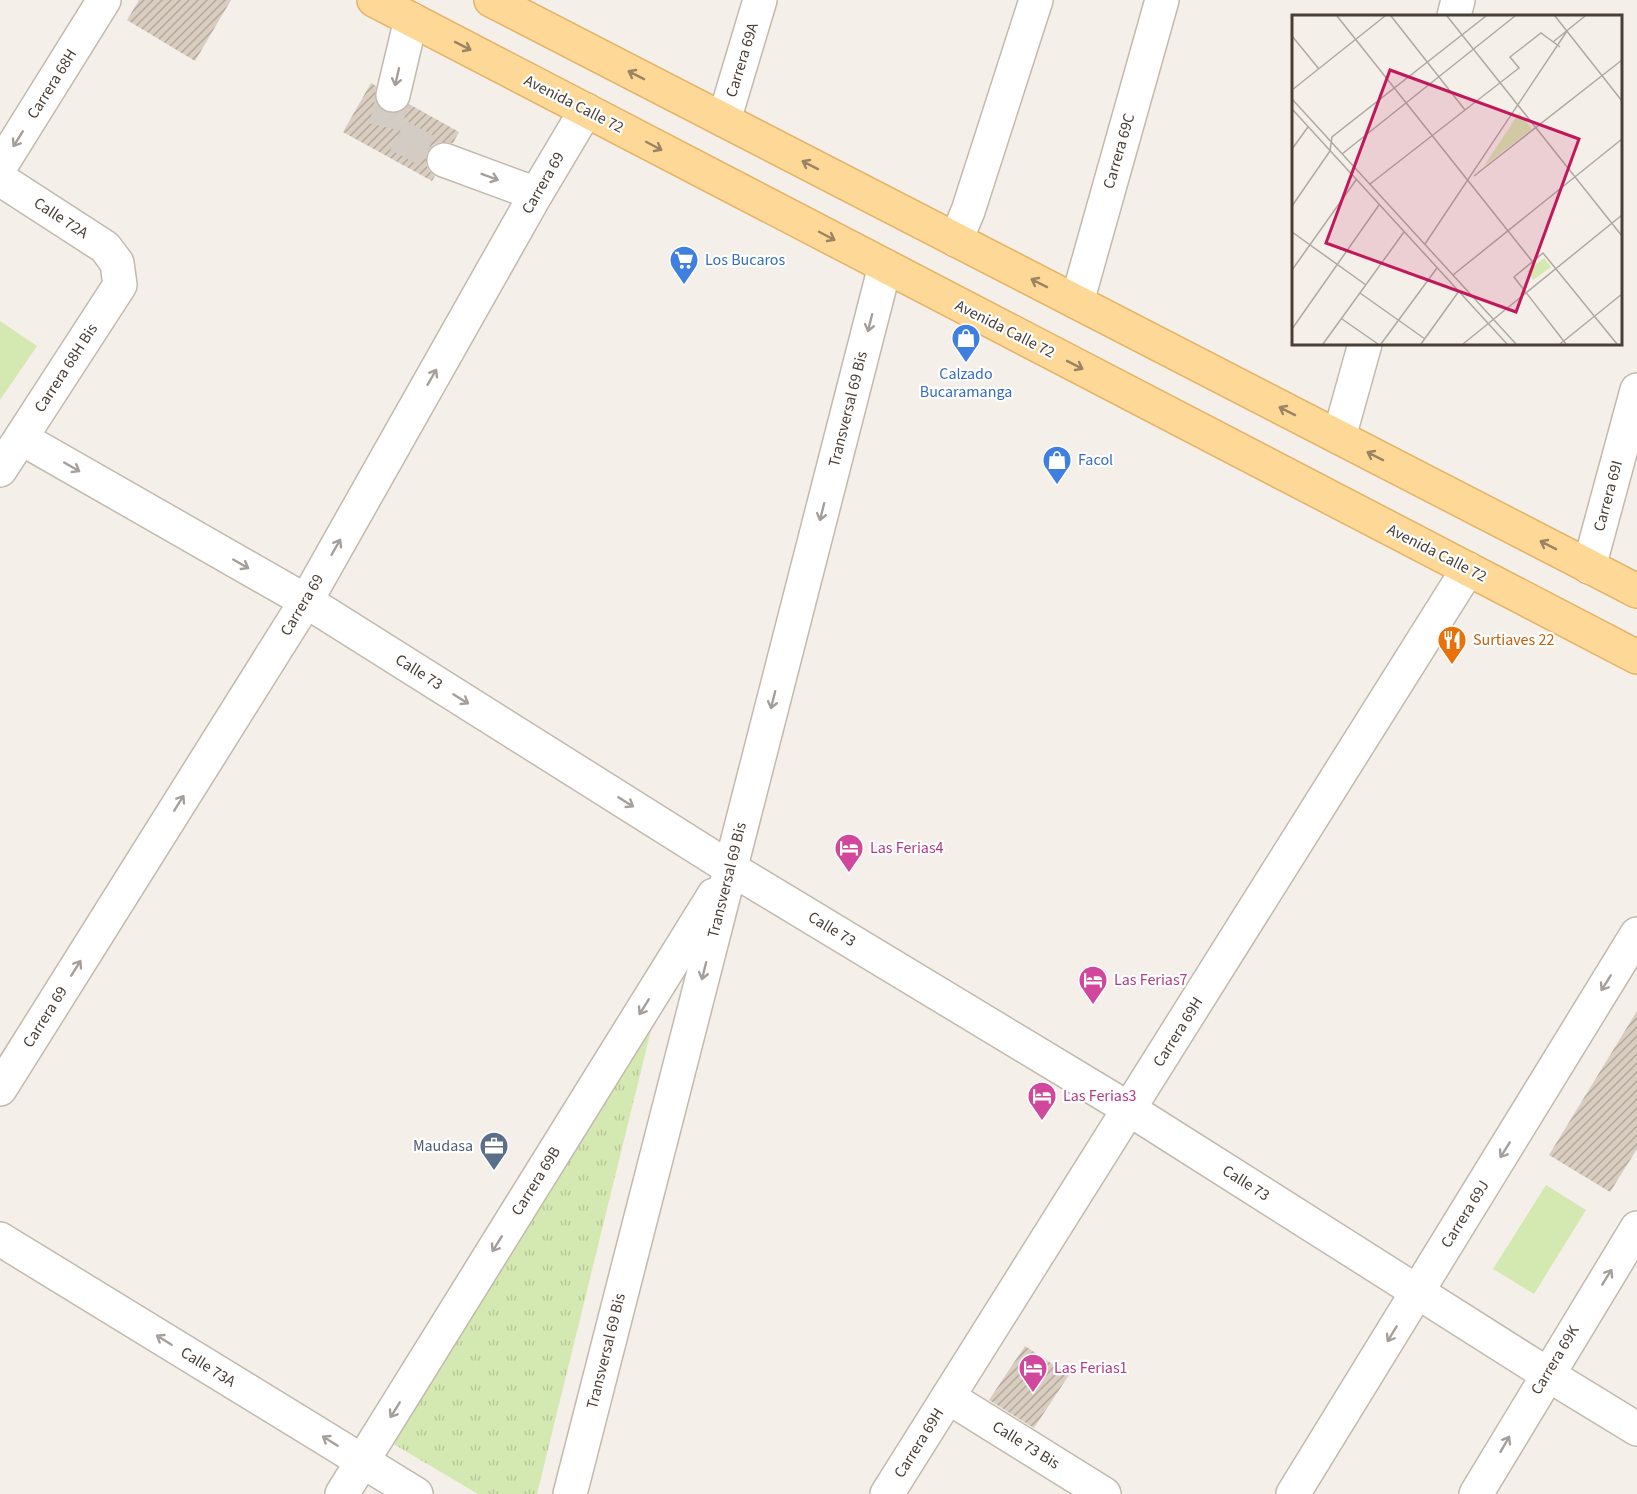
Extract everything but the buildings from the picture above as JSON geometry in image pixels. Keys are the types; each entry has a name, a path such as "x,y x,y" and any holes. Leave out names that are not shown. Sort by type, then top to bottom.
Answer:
{"main road":[{"name":"Avenida Calle 72","path":"374,0 1637,657"},
{"path":"495,1 1637,591"},
{"path":"1509,591 1637,641"}],"street":[{"name":"Carrera 68H","path":"0,167 104,0"},
{"name":"Carrera 69A","path":"724,120 760,0"},
{"path":"956,240 968,211 1036,0"},
{"name":"Carrera 69C","path":"1077,302 1162,0"},
{"path":"1454,15 1458,0"},
{"path":"393,95 411,19"},
{"name":"Carrera 69","path":"0,1089 306,601 536,194 586,110"},
{"path":"444,160 536,194"},
{"name":"Calle 72A","path":"0,179 105,247 117,262"},
{"name":"Carrera 68H Bis","path":"0,470 120,285 117,262"},
{"name":"Transversal 69 Bis","path":"570,1494 885,266"},
{"path":"1339,437 1365,345"},
{"name":"Carrera 69I","path":"1589,567 1637,390"},
{"name":"Calle 73","path":"21,438 306,601 730,868 1129,1109 1637,1429"},
{"name":"Carrera 69H","path":"887,1494 1468,569"},
{"name":"Carrera 69B","path":"342,1494 730,868"},
{"name":"Carrera 69J","path":"1293,1494 1637,933"},
{"name":"Carrera 69K","path":"1476,1494 1637,1228"},
{"name":"Calle 73A","path":"0,1239 416,1494"},
{"name":"Calle 73 Bis","path":"948,1397 1104,1494"}],"green space":[{"path":"0,321 37,346 0,400"},
{"path":"652,1026 537,1494 478,1494 390,1442"},
{"path":"1546,1185 1586,1210 1534,1294 1493,1269"}],"tunnel":[{"path":"393,95 385,128 444,160"}],"place":[{"name":"Los Bucaros","path":"684,286"},
{"name":"Calzado Bucaramanga","path":"966,364"},
{"name":"Facol","path":"1057,486"},
{"name":"Surtiaves 22","path":"1452,666"},
{"name":"Las Ferias4","path":"849,874"},
{"name":"Las Ferias7","path":"1093,1006"},
{"name":"Las Ferias3","path":"1042,1122"},
{"name":"Maudasa","path":"494,1172"},
{"name":"Las Ferias1","path":"1033,1394"}]}
